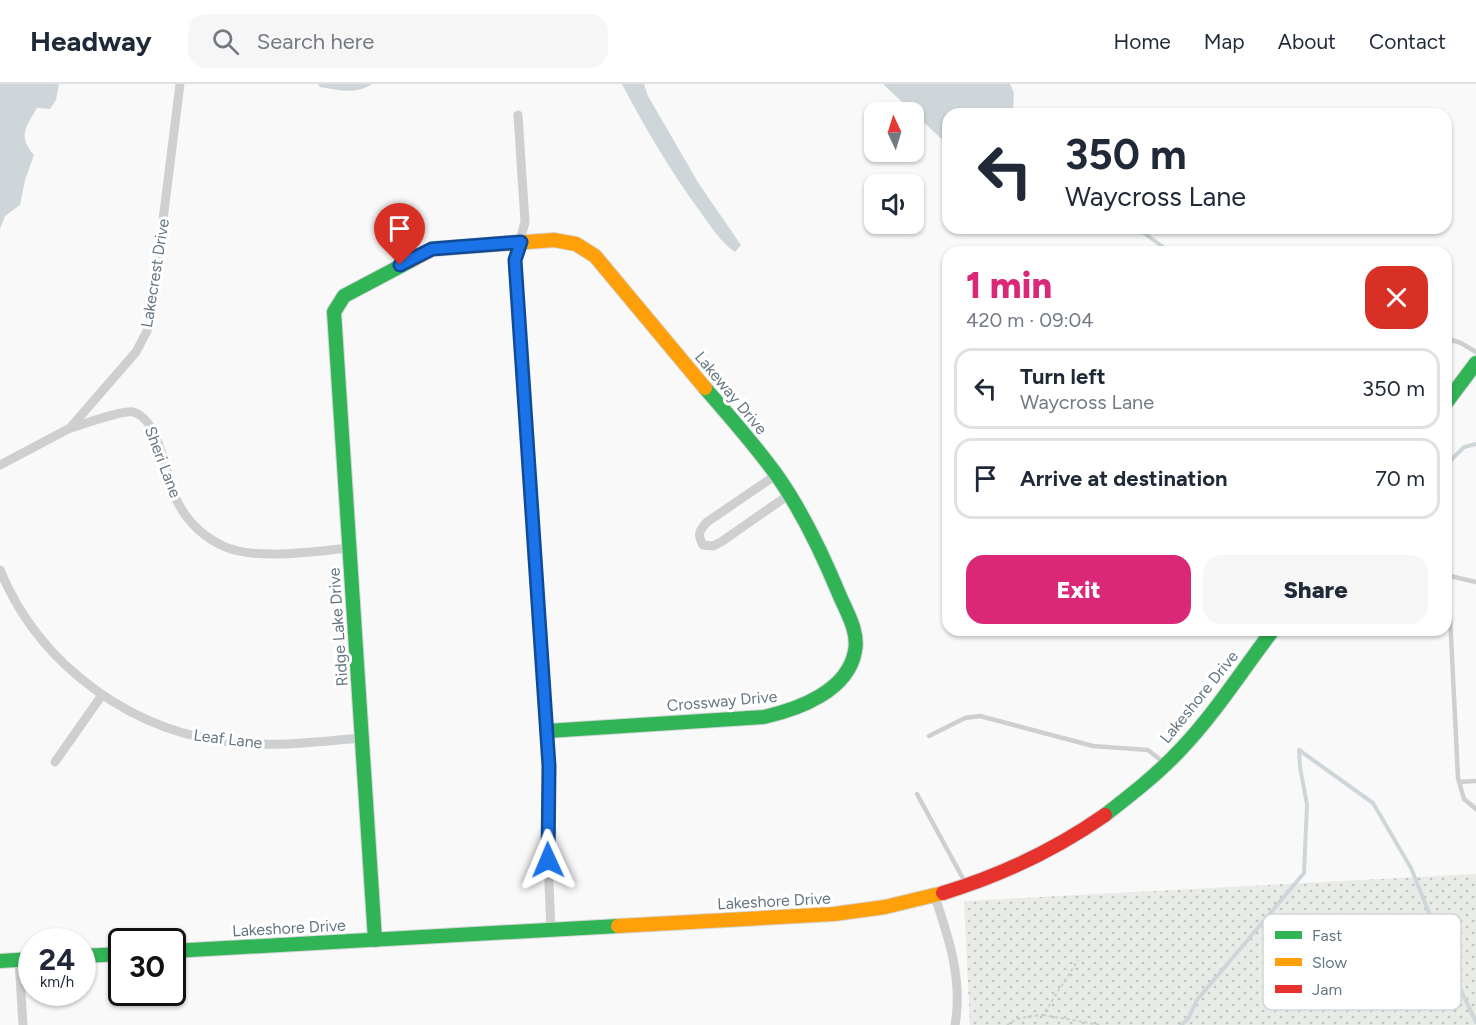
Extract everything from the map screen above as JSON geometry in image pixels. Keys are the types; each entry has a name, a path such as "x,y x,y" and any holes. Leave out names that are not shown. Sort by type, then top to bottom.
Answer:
{"street":[{"name":"Lakecrest Drive","path":"0,465 70,428 136,352 147,331 151,316 180,84"},
{"path":"518,115 525,222 515,260 549,766 547,837 551,930"},
{"name":"Lakeway Drive","path":"334,312 344,296 432,249 565,241 582,246 595,256 777,475 821,550 855,634"},
{"name":"Ridge Lake Drive","path":"334,312 375,940"},
{"path":"1452,395 1476,363"},
{"name":"Sheri Lane","path":"70,428 126,412 141,416 153,429 171,486 187,517 208,537 224,546 236,551 260,554 350,548"},
{"path":"777,475 707,522 699,531 698,537 703,545 713,546 721,542 790,494"},
{"name":"Leaf Lane","path":"0,570 18,605 48,648 61,661 102,695 154,723 205,738 239,743 273,744 362,738"},
{"name":"Crossway Drive","path":"547,731 764,717 787,712 831,688 845,676 854,659 855,634"},
{"name":"Lakeshore Drive","path":"186,950 834,914 880,909 935,897 1024,864 1068,840 1114,809 1181,748 1268,636"},
{"path":"55,762 102,695"},
{"path":"935,897 946,930 957,977 958,997 955,1025"},
{"path":"0,961 18,960"},
{"path":"23,1025 24,1006"}],"lane":[{"path":"1452,340 1476,352"},
{"path":"1452,576 1476,582"},
{"path":"1451,636 1459,782 1464,799 1476,809"},
{"path":"929,736 965,718 980,716 1093,746 1148,750 1165,764"},
{"path":"1459,782 1476,781"},
{"path":"917,794 968,886"}],"path":[{"path":"1043,1015 1078,960"},
{"path":"1007,1025 1027,1016 1043,1015 1101,1025"}],"shaded area":[{"path":"0,84 59,84 56,100 50,109 37,108 27,127 26,142 34,155 25,180 20,205 5,216 0,229"},
{"path":"318,84 372,84 360,90 347,91 320,87"},
{"path":"622,84 644,84 648,96 699,184 741,245 735,252 716,233 678,180"},
{"path":"883,84 1010,84 1014,93 1013,108 942,108 942,139 924,122 924,102 902,102"},
{"path":"1476,874 1476,1025 970,1025 964,901"}],"waterway":[{"path":"1145,234 1162,246"},
{"path":"1452,459 1464,447 1476,444"},
{"path":"1299,750 1373,803 1411,868 1430,914"},
{"path":"1269,914 1304,873 1307,805 1299,750"},
{"path":"1181,1025 1188,1019 1197,1000 1263,922"},
{"path":"1461,990 1476,1022"}],"traffic: fast":[{"path":"375,940 334,312 344,296 412,260"},
{"path":"1452,395 1476,363"},
{"path":"547,731 764,717 792,709 820,696 843,677 851,665 856,644 854,629 812,534 770,465 705,388"},
{"path":"1105,815 1155,775 1182,748 1218,705 1269,636"},
{"path":"186,950 618,926"},
{"path":"96,955 108,955"},
{"path":"0,961 18,960"}],"traffic: slow":[{"path":"412,260 432,249 554,240 576,244 595,256 705,388"},
{"path":"618,926 834,914 885,907 943,893"}],"traffic: jam":[{"path":"943,893 1027,860 1105,815"}],"route":[{"path":"400,265 432,249 521,242 515,260 549,766 548,860"}]}
